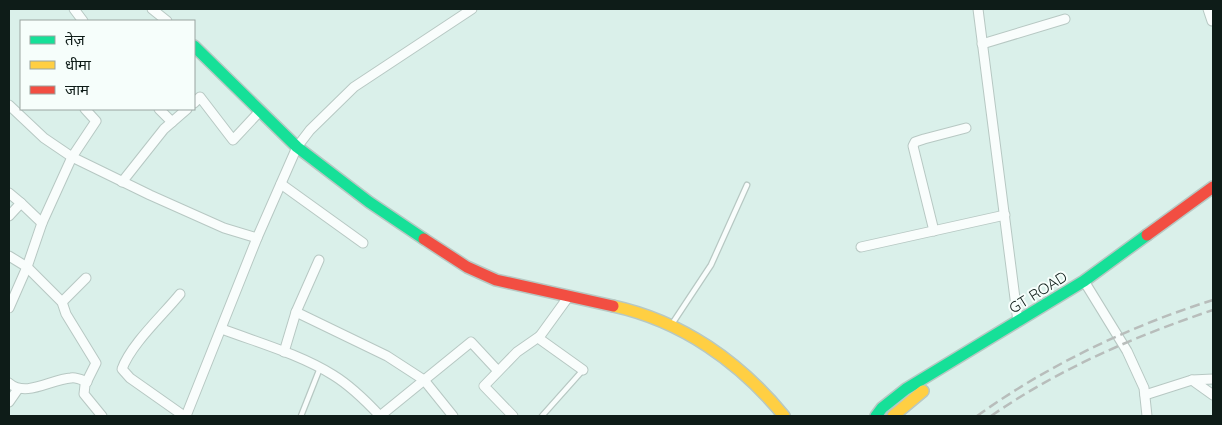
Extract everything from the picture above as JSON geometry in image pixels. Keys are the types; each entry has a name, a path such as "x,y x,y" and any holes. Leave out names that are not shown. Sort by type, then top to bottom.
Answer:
{"main road":[{"path":"195,47 297,147 369,202 467,267 496,280 628,309 671,325 700,341 738,368 767,395 784,416"},
{"name":"GT ROAD","path":"876,416 882,408 906,390 1018,322 1086,284 1213,187"},
{"name":"GT ROAD","path":"893,416 912,399 960,365 1213,200"}],"street":[{"path":"74,9 82,20"},
{"path":"152,9 164,19 169,9"},
{"path":"180,294 135,347 124,362 122,369 130,378 185,416 222,329 257,238 297,147 310,130 354,87 472,9"},
{"path":"978,9 1018,322"},
{"path":"1208,9 1213,20"},
{"path":"982,44 1066,19"},
{"path":"195,101 200,97 233,140 260,111"},
{"path":"9,105 44,138 72,157 224,228 257,238"},
{"path":"9,308 27,267 42,223 72,157 96,121 86,110"},
{"path":"160,110 172,122"},
{"path":"122,182 164,129 186,110"},
{"path":"934,231 914,146 915,142 966,128"},
{"path":"281,184 363,243"},
{"path":"9,193 42,223"},
{"path":"9,216 21,203"},
{"path":"861,246 1005,215"},
{"path":"9,256 27,267 62,302 66,314 96,363 85,385 84,394 102,416"},
{"path":"284,352 296,312 319,260"},
{"path":"62,302 86,278"},
{"path":"1086,284 1123,344 1144,388 1147,416"},
{"path":"513,416 484,386 517,352 540,336 569,296"},
{"path":"296,312 387,356 424,380 453,416"},
{"path":"222,329 284,352 320,368 346,384 380,416 470,342 498,372"},
{"path":"540,336 541,340 583,370"},
{"path":"9,383 18,390 72,377 87,382"},
{"path":"1144,395 1192,380 1213,379"},
{"path":"1192,380 1213,395"},
{"path":"9,402 18,390"}],"lane":[{"path":"671,325 711,265 747,185"},
{"path":"300,416 320,368"},
{"path":"542,416 583,370"}],"railway":[{"path":"977,416 1032,380 1090,349 1151,322 1213,300"},
{"path":"991,416 1043,383 1098,355 1155,331 1213,310"}],"traffic: fast":[{"path":"195,47 297,147 369,202 424,239"},
{"path":"876,416 882,408 906,389 1084,281 1147,235"}],"traffic: slow":[{"path":"613,306 663,322 708,346 748,378 784,416"},
{"path":"893,416 923,391"}],"traffic: jam":[{"path":"1147,235 1213,187"},
{"path":"424,239 467,267 496,280 613,306"}]}
